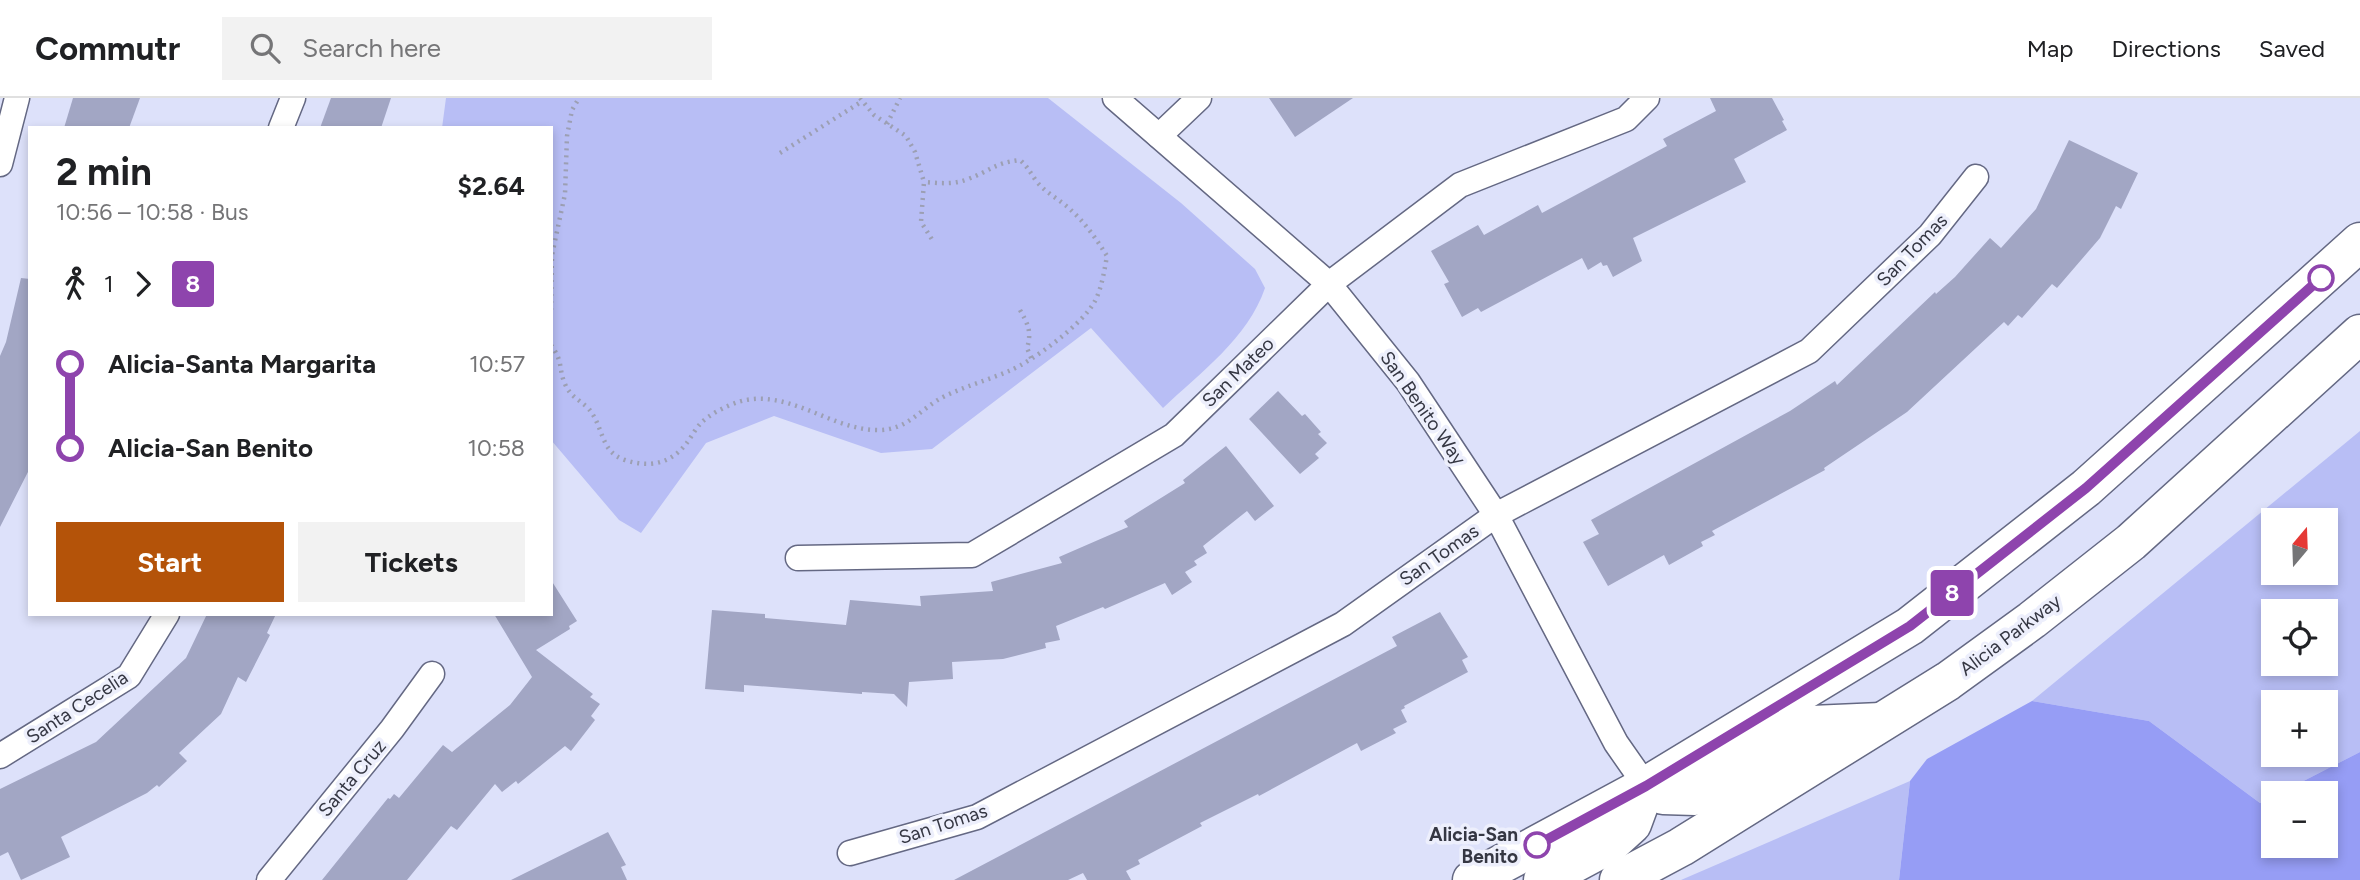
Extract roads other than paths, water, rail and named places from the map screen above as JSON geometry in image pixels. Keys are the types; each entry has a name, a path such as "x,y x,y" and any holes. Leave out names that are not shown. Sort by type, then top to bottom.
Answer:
{"main road":[{"path":"1472,880 1646,786 1910,626 2086,488 2360,242"},
{"name":"Alicia Parkway","path":"1619,880 1682,847 1883,722 1948,681 2032,620 2131,541 2360,334"},
{"path":"1646,786 1663,795 1695,796 1812,724 1883,722"},
{"path":"1543,880 1610,845 1632,824 1646,786"}],"street":[{"path":"0,164 17,98"},
{"path":"282,126 293,98"},
{"name":"San Benito Way","path":"1115,98 1329,284 1408,382 1496,515 1616,743 1646,786"},
{"path":"1159,136 1199,98"},
{"name":"San Mateo","path":"798,558 972,555 1174,435 1329,284 1461,185 1626,119 1647,98"},
{"name":"San Tomas","path":"850,853 977,817 1343,624 1496,515 1809,351 1930,236 1976,177"},
{"name":"Santa Cecelia","path":"0,756 129,676 166,616"},
{"name":"Santa Cruz","path":"269,880 392,729 432,674"}],"place":[{"name":"Alicia-San Benito","path":"1537,845"}]}
